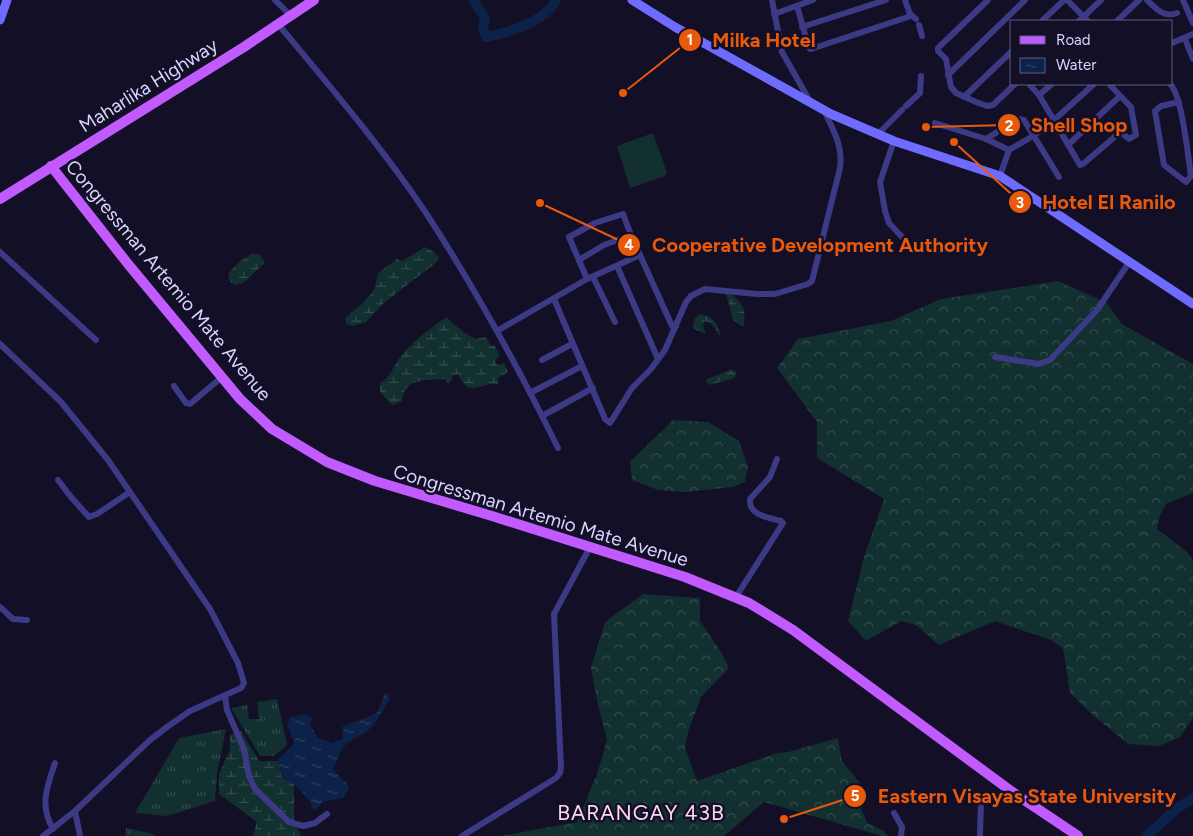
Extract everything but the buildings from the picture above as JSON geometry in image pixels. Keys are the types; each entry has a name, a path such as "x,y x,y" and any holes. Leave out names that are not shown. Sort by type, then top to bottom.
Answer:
{"main road":[{"path":"0,20 7,0"},
{"name":"Maharlika Highway","path":"0,199 196,77 314,0"},
{"path":"632,0 675,27 824,110 894,141 1000,176 1193,304"},
{"name":"Congressman Artemio Mate Avenue","path":"51,166 128,264 240,399 269,426 337,467 375,481 590,547 698,582 736,597 794,630 1011,791 1078,836"}],"street":[{"path":"274,0 290,15"},
{"path":"772,0 782,52 811,103"},
{"path":"774,14 813,0"},
{"path":"802,27 886,0"},
{"path":"905,0 922,36"},
{"path":"988,0 938,48 938,51 946,59 951,87 956,93 964,97 990,106 1014,85"},
{"path":"948,75 1025,0"},
{"path":"1043,20 1065,0 1084,20 1101,0"},
{"path":"1118,20 1139,0"},
{"path":"1147,0 1163,13 1171,15 1177,13"},
{"path":"1183,0 1193,23"},
{"path":"797,6 802,27 811,49 908,17 910,14"},
{"path":"278,24 379,148 416,198 453,255 498,331 558,448"},
{"path":"1173,43 1193,34"},
{"path":"1185,39 1193,59"},
{"path":"964,97 1010,53"},
{"path":"878,134 920,92 921,76"},
{"path":"1031,85 1039,95 1080,165 1118,134 1123,134 1129,139 1135,137 1131,107 1110,85"},
{"path":"1039,95 1051,85"},
{"path":"1000,176 1009,150 1033,136 1053,121 1093,85"},
{"path":"1171,85 1175,88 1179,102 1191,176 1186,182 1164,165 1155,111 1161,106 1179,102"},
{"path":"1068,145 1120,96"},
{"path":"554,299 605,419 610,423 632,388 665,350 686,302 691,296 702,290 712,289 756,294 775,294 808,284 812,281 842,156 840,145 824,110"},
{"path":"986,138 1021,118 1059,177"},
{"path":"935,122 986,138 1009,150"},
{"path":"894,141 880,182 889,223 902,237"},
{"path":"615,322 568,238 595,223 623,214 672,326 676,326"},
{"path":"579,260 604,245 631,235"},
{"path":"0,252 96,340"},
{"path":"498,331 590,278 640,254"},
{"path":"995,357 1038,364 1050,360 1097,310 1130,262"},
{"path":"617,266 658,360"},
{"path":"0,344 61,402 108,460 210,609 238,664 244,683 241,688 190,711 150,740 75,811 43,836"},
{"path":"542,360 572,344"},
{"path":"530,393 582,366"},
{"path":"174,386 186,403 190,404 222,377"},
{"path":"542,416 593,388"},
{"path":"736,597 783,523 781,520 758,514 750,506 749,502 770,477 777,459"},
{"path":"58,480 70,497 89,517 97,514 130,492"},
{"path":"462,836 560,774 561,747 554,614 590,547"},
{"path":"0,607 13,619 27,620"},
{"path":"225,695 227,710 244,749 249,776 255,789 289,822 303,826 315,823 327,814"},
{"path":"53,829 44,807 48,786 56,763"},
{"path":"980,836 981,800"},
{"path":"75,811 80,836"},
{"path":"894,813 902,827 901,836"}],"green space":[{"path":"653,133 667,172 665,176 630,188 617,146"},
{"path":"425,247 439,257 437,262 385,302 366,322 353,326 346,324 345,318 364,302 374,290 378,273 397,259 402,261"},
{"path":"253,253 260,255 265,263 243,283 235,285 230,282 228,274 239,262"},
{"path":"1058,281 1107,303 1122,324 1193,364 1193,493 1166,504 1159,518 1157,529 1186,551 1193,560 1193,718 1180,737 1159,746 1128,744 1095,717 1070,693 1063,648 1051,640 995,621 939,645 916,625 901,621 866,641 848,621 864,557 884,499 817,458 817,422 777,368 798,339 891,321 941,299"},
{"path":"725,290 735,297 741,305 744,315 743,327 733,320"},
{"path":"700,314 709,317 715,322 721,339 715,328 708,322 705,321 703,325 706,334 694,329 694,320"},
{"path":"446,317 463,332 476,339 486,337 490,345 495,346 500,356 495,360 497,365 504,363 508,372 498,378 498,384 489,384 476,388 466,386 458,374 452,376 452,380 448,383 445,379 424,380 411,384 404,393 402,401 392,405 380,392 380,383 389,375 409,347"},
{"path":"730,370 736,371 735,378 709,385 706,381 707,379"},
{"path":"673,420 708,422 739,441 748,467 745,482 733,487 684,492 658,490 632,480 630,462"},
{"path":"643,594 700,598 700,621 721,652 729,668 701,697 688,732 685,748 697,781 777,753 788,752 838,738 842,761 860,783 860,805 867,823 884,831 888,836 882,836 764,802 724,836 501,836 577,822 597,774 607,740 591,668 605,622"},
{"path":"277,699 287,745 274,756 260,756 231,708 247,705 249,719 259,719 257,702"},
{"path":"226,729 217,773 215,801 167,816 135,813 179,738"},
{"path":"241,731 259,761 277,761 282,777 294,784 294,821 301,836 253,836 257,822 219,794 219,774 230,749 230,735"},
{"path":"126,828 153,834 154,836 126,836"}],"water":[{"path":"385,693 389,695 390,699 376,721 370,729 343,747 333,769 349,787 343,798 323,802 316,810 312,808 311,802 294,784 282,777 277,761 294,743 287,723 291,717 305,714 313,718 310,725 318,738 333,743 343,738 342,727 377,712"}],"waterway":[{"path":"473,0 485,18 483,27 486,37 505,33 535,20 544,15 556,0"},
{"path":"1147,836 1175,810 1193,798"}],"place":[{"name":"Milka Hotel","path":"623,93"},
{"name":"Shell Shop","path":"926,127"},
{"name":"Hotel El Ranilo","path":"954,142"},
{"name":"Cooperative Development Authority","path":"540,203"},
{"name":"Eastern Visayas State University","path":"784,819"}],"district":[{"name":"BARANGAY 43B","path":"641,813"}]}
